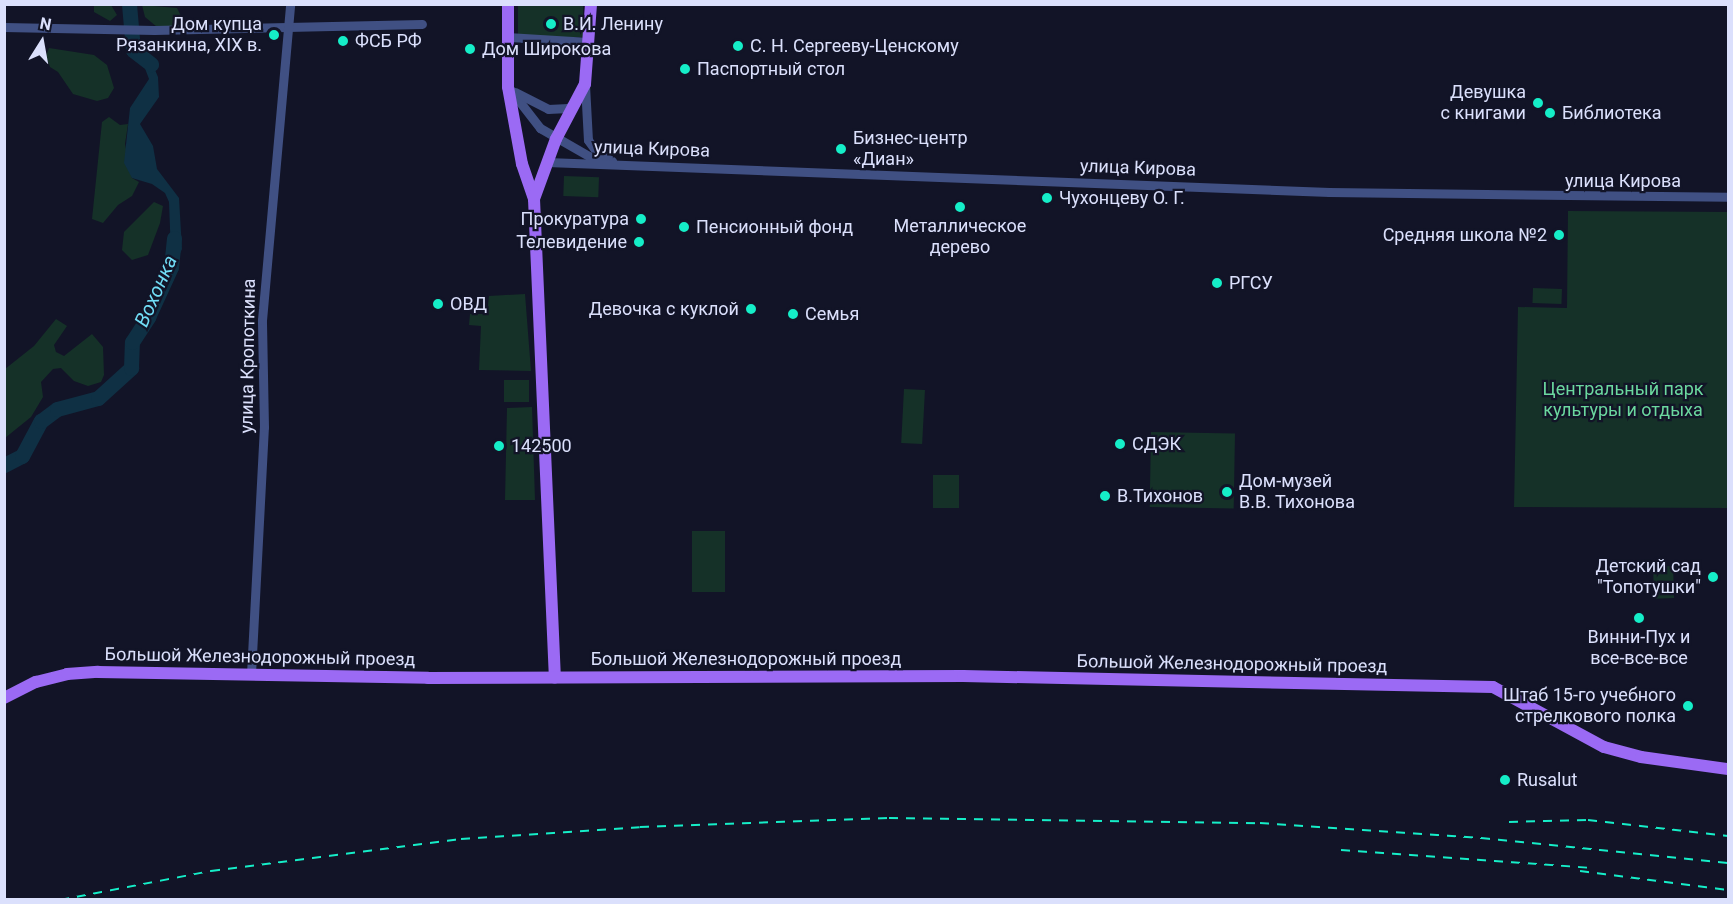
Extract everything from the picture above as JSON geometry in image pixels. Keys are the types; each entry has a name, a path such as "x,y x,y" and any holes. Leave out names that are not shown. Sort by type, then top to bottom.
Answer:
{"main road":[{"path":"508,4 506,37 508,87 522,164 534,199 555,678"},
{"path":"534,199 556,140 585,84 591,4"},
{"name":"Большой Железнодорожный проезд","path":"4,698 36,682 67,674 555,678 919,675 1493,687 1604,747 1641,757 1728,769"}],"street":[{"name":"улица Кропоткина","path":"251,674 261,504 262,320 290,4"},
{"path":"4,27 154,30 422,24"},
{"path":"506,37 588,42"},
{"path":"585,84 588,140 603,158 623,165"},
{"path":"508,87 539,107 568,108 576,102"},
{"path":"508,87 540,128 556,140 603,164"},
{"name":"улица Кирова","path":"547,162 1329,192 1728,197"}],"green space":[{"path":"94,5 111,5 117,15 110,21 94,12"},
{"path":"142,5 177,8 186,26 157,27 145,17"},
{"path":"518,5 583,5 583,37 518,37"},
{"path":"49,48 94,55 107,65 114,88 108,98 97,101 73,94 58,72 50,67 46,56"},
{"path":"109,117 120,125 128,124 125,144 132,178 139,182 132,196 118,205 103,223 92,219 102,122"},
{"path":"564,176 599,177 598,197 563,196"},
{"path":"154,202 163,206 160,223 148,255 132,260 122,250 124,232"},
{"name":"Центральный парк культуры и отдыха","path":"1568,211 1728,212 1728,508 1514,507 1518,307 1567,308"},
{"path":"1533,288 1562,289 1561,304 1532,303"},
{"path":"525,294 531,371 479,370 481,326 469,325 470,314 487,314 489,296"},
{"path":"56,319 67,326 54,345 56,352 64,356 92,334 103,347 104,375 101,382 88,386 74,381 61,368 53,369 41,382 43,397 31,417 5,438 5,369 34,346"},
{"path":"504,380 529,380 529,402 504,402"},
{"path":"904,389 925,390 922,444 901,443"},
{"path":"532,407 535,500 505,500 507,408"},
{"path":"1151,432 1235,433 1234,508 1150,507"},
{"path":"933,475 959,475 959,508 933,508"},
{"path":"692,531 725,531 725,592 692,592"},
{"path":"1673,566 1674,598 1654,599 1653,567"}],"water":[{"path":"135,51 150,58 158,77 159,97 140,124 153,146 157,169 179,198 182,249 178,258 171,254 169,202 165,193 152,184 132,178 124,163 130,108 149,79 143,63 128,56"}],"waterway":[{"name":"Вохонка","path":"129,4 133,50 151,64"},
{"name":"Вохонка","path":"4,465 22,456 41,421 57,409 98,398 131,368 132,342 148,317 171,267 174,238"}],"railway":[{"path":"60,900 211,871 461,839 640,827 889,818 1260,823 1481,838 1728,863"},
{"path":"1509,822 1588,820 1728,836"},
{"path":"1341,850 1590,868"},
{"path":"1580,871 1728,890"}],"place":[{"name":"В.И. Ленину","path":"551,24"},
{"name":"Дом купца Рязанкина, XIX в.","path":"274,35"},
{"name":"ФСБ РФ","path":"343,41"},
{"name":"С. Н. Сергееву-Ценскому","path":"738,46"},
{"name":"Дом Широкова","path":"470,49"},
{"name":"Паспортный стол","path":"685,69"},
{"name":"Девушка с книгами","path":"1538,103"},
{"name":"Библиотека","path":"1550,113"},
{"name":"Бизнес-центр «Диан»","path":"841,149"},
{"name":"Чухонцеву О. Г.","path":"1047,198"},
{"name":"Металлическое дерево","path":"960,207"},
{"name":"Прокуратура","path":"641,219"},
{"name":"Пенсионный фонд","path":"684,227"},
{"name":"Средняя школа №2","path":"1559,235"},
{"name":"Телевидение","path":"639,242"},
{"name":"РГСУ","path":"1217,283"},
{"name":"ОВД","path":"438,304"},
{"name":"Девочка с куклой","path":"751,309"},
{"name":"Семья","path":"793,314"},
{"name":"СДЭК","path":"1120,444"},
{"name":"142500","path":"499,446"},
{"name":"Дом-музей В.В. Тихонова","path":"1227,492"},
{"name":"В.Тихонов","path":"1105,496"},
{"name":"Детский сад \"Топотушки\"","path":"1713,577"},
{"name":"Винни-Пух и все-все-все","path":"1639,618"},
{"name":"Штаб 15-го учебного стрелкового полка","path":"1688,706"},
{"name":"Rusalut","path":"1505,780"}]}
